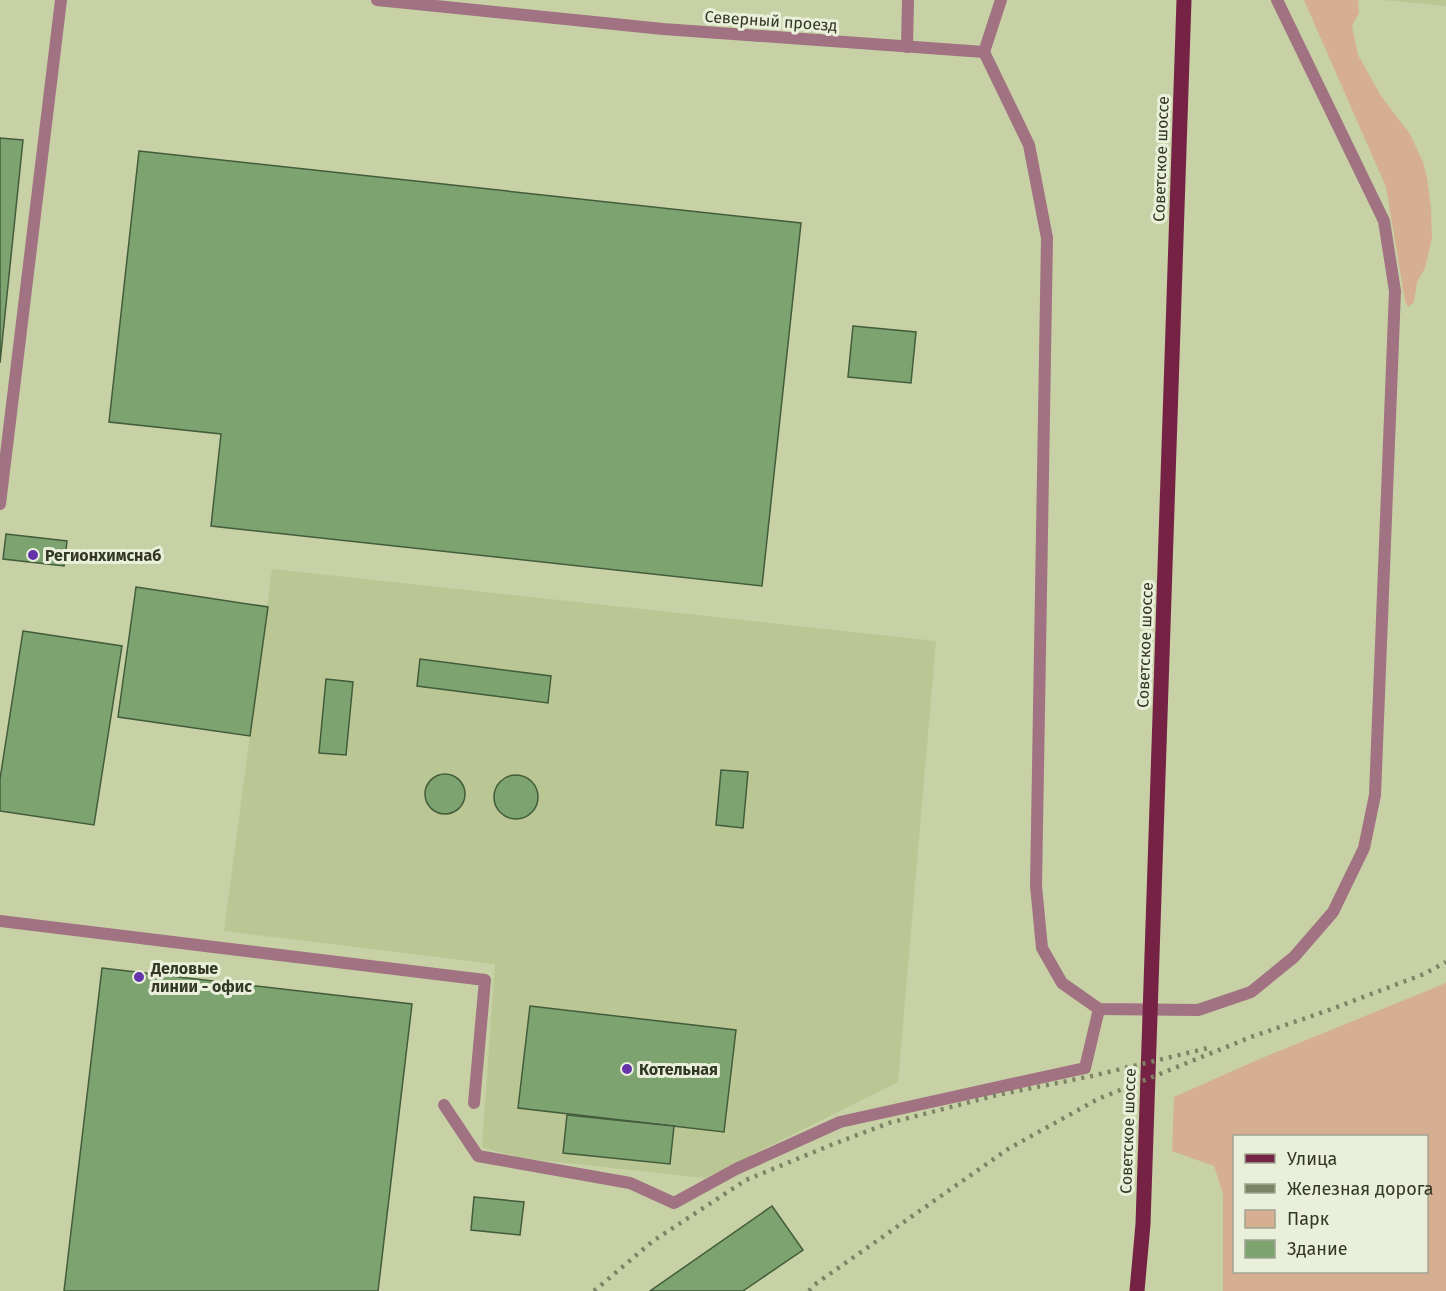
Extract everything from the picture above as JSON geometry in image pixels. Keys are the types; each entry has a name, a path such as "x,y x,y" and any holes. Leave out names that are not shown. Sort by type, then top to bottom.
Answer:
{"main road":[{"name":"Советское шоссе","path":"1137,1291 1143,1224 1184,0"}],"street":[{"path":"0,504 61,0"},
{"name":"Северный проезд","path":"377,0 663,29 984,52"},
{"path":"907,47 908,0"},
{"path":"1001,0 984,52 1029,145 1047,238 1036,886 1042,948 1062,983 1099,1009 1198,1010 1251,992 1294,957 1334,912 1364,848 1375,795 1395,291 1384,221 1277,0"},
{"path":"0,921 485,980 474,1103"},
{"path":"444,1105 478,1156 630,1183 674,1203 736,1169 840,1122 1085,1068 1099,1009"}],"shaded area":[{"path":"1382,0 1446,0 1446,6"},
{"path":"272,569 936,641 898,1082 705,1178 521,1158 482,1147 495,964 224,931"}],"green space":[{"path":"1304,0 1358,0 1359,13 1352,26 1358,55 1381,96 1410,134 1423,162 1431,208 1432,238 1425,268 1417,282 1414,302 1408,307 1405,301 1386,187"},
{"path":"1446,983 1446,1291 1223,1291 1223,1194 1214,1166 1172,1151 1174,1097 1255,1061"}],"building":[{"path":"0,138 23,140 0,363"},
{"path":"139,151 801,223 762,586 211,526 221,434 109,422"},
{"path":"853,326 916,332 911,383 848,377"},
{"path":"6,534 67,541 64,566 3,559"},
{"path":"136,587 268,607 250,736 118,717"},
{"path":"23,631 122,646 94,825 0,811 0,779"},
{"path":"420,659 551,676 548,703 417,686"},
{"path":"326,679 353,682 346,755 319,753"},
{"path":"721,770 748,772 743,828 716,825"},
{"path":"445,774 459,780 465,794 459,808 445,814 431,808 425,794 431,780"},
{"path":"516,775 525,776 532,781 537,788 537,806 532,813 525,818 516,819 507,818 500,813 495,806 494,797 495,788 500,781 507,776"},
{"path":"102,968 412,1004 378,1291 64,1291"},
{"name":"Котельная","path":"530,1006 736,1030 724,1132 518,1108"},
{"path":"567,1115 674,1126 670,1164 563,1153"},
{"path":"474,1197 524,1202 520,1235 471,1230"},
{"path":"772,1206 803,1250 743,1291 650,1291"}],"railway":[{"path":"809,1291 814,1285 1008,1149 1098,1099 1251,1037 1424,974 1446,962"},
{"path":"594,1291 653,1241 746,1180 831,1145 889,1123 997,1095 1092,1076 1208,1048"}],"place":[{"name":"Регионхимснаб","path":"33,555"},
{"name":"Деловые линии - офис","path":"139,977"},
{"name":"Котельная","path":"627,1069"}]}
